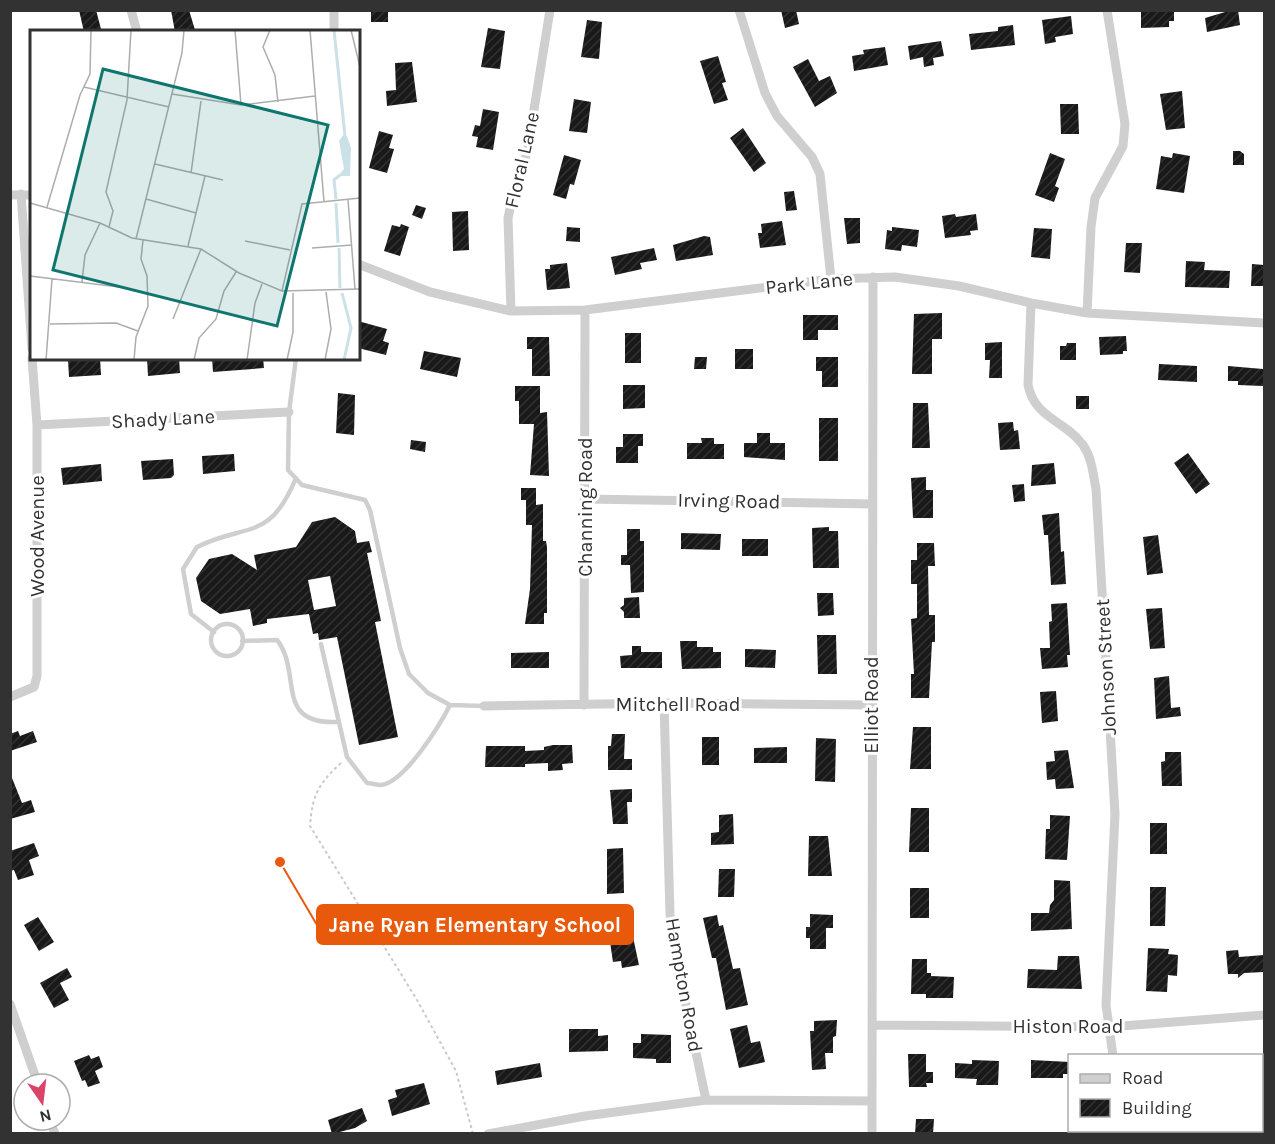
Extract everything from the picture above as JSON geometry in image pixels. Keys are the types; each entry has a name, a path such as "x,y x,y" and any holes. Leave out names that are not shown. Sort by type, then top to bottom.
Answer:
{"street":[{"path":"131,10 136,30"},
{"path":"334,10 334,30"},
{"name":"Floral Lane","path":"511,311 508,218 514,190 527,153 550,10"},
{"path":"739,10 765,93 777,116 812,157 820,174 831,279"},
{"path":"1087,313 1091,227 1095,198 1123,146 1125,124 1107,10"},
{"path":"10,195 26,194 30,297"},
{"name":"Park Lane","path":"360,265 430,292 511,311 585,310 831,279 873,277 922,279 1087,313 1264,323"},
{"name":"Elliot Road","path":"872,1134 873,277"},
{"name":"Johnson Street","path":"1031,303 1028,385 1031,396 1040,410 1081,443 1091,463 1096,489 1115,814 1106,1005 1113,1054"},
{"name":"Channing Road","path":"584,705 585,310"},
{"name":"Wood Avenue","path":"10,697 34,687 37,676 37,425 32,360"},
{"name":"Shady Lane","path":"37,425 289,412"},
{"name":"Irving Road","path":"586,499 873,504"},
{"name":"Hampton Road","path":"664,704 670,914 675,953 706,1100"},
{"name":"Mitchell Road","path":"484,706 871,705"},
{"path":"10,1004 34,1072"},
{"name":"Histon Road","path":"872,1025 1108,1027 1264,1016"},
{"path":"489,1133 585,1116 706,1100 872,1101"}],"lane":[{"path":"296,360 289,412 288,470 302,485 360,497 368,505 400,648 409,674 428,693 450,705 484,706"},
{"path":"214,632 191,614 183,569 197,547 251,531 270,519 281,507 296,478"},
{"path":"223,625 233,626 241,633 242,641 238,651 223,656 212,645 214,632 223,625"},
{"path":"242,641 277,640 283,649 293,694 301,711 318,723 338,722"},
{"path":"321,644 347,757 367,783 382,785 400,775 437,730 450,705"}],"path":[{"path":"347,757 320,783 311,809 310,826 417,1000 456,1071 472,1134"}],"building":[{"path":"79,10 96,10 101,29 84,30"},
{"path":"171,10 189,10 195,30 175,30"},
{"path":"371,10 388,10 388,22 371,22"},
{"path":"781,10 796,10 799,24 785,28"},
{"path":"1141,10 1174,10 1174,21 1169,21 1169,27 1141,28"},
{"path":"1238,10 1240,25 1207,32 1205,18"},
{"path":"1071,16 1073,34 1055,37 1056,42 1045,44 1042,20"},
{"path":"587,20 602,22 599,59 581,57"},
{"path":"1013,25 1015,45 971,50 969,34 998,31 998,27"},
{"path":"488,28 505,31 500,69 481,67"},
{"path":"941,41 944,56 933,58 934,65 924,67 923,57 910,60 908,46"},
{"path":"885,47 888,65 854,71 852,56 864,54 863,50"},
{"path":"718,56 726,82 722,83 728,100 714,104 700,61"},
{"path":"808,59 819,81 830,76 837,93 815,107 793,67"},
{"path":"412,62 417,102 387,106 386,91 396,90 395,63"},
{"path":"1182,91 1185,128 1166,130 1160,94"},
{"path":"574,99 591,102 587,133 569,131"},
{"path":"1060,104 1078,104 1079,134 1061,134"},
{"path":"483,109 499,112 493,150 476,147 478,137 472,136 475,125 480,126"},
{"path":"743,128 766,163 754,172 730,138"},
{"path":"379,131 393,135 389,148 394,149 387,173 369,168"},
{"path":"1233,151 1240,151 1244,154 1244,165 1233,165"},
{"path":"1050,153 1065,159 1055,186 1059,188 1054,202 1035,195"},
{"path":"1173,153 1190,156 1184,193 1156,189 1161,156 1172,158"},
{"path":"564,155 581,160 574,185 570,184 566,199 553,195"},
{"path":"794,191 797,210 786,211 784,192"},
{"path":"416,205 426,208 422,219 412,215"},
{"path":"468,211 469,250 453,251 452,212"},
{"path":"955,214 956,217 976,214 978,230 970,231 971,235 945,238 942,216"},
{"path":"844,218 860,218 860,243 847,244"},
{"path":"782,221 786,245 760,248 758,233 762,233 761,224"},
{"path":"401,224 409,227 400,256 384,251 392,225 400,227"},
{"path":"567,227 580,228 580,242 566,241"},
{"path":"892,227 919,230 917,247 902,245 901,251 885,249 887,230 892,231"},
{"path":"1034,228 1052,229 1050,259 1031,257"},
{"path":"704,236 710,237 713,255 676,261 673,245"},
{"path":"1126,243 1142,243 1140,273 1124,272"},
{"path":"654,248 657,260 640,263 642,269 615,275 611,257"},
{"path":"1186,261 1205,262 1204,270 1230,271 1229,288 1185,287"},
{"path":"567,263 570,288 547,290 545,269 550,269 550,265"},
{"path":"1252,264 1264,265 1264,286 1251,286"},
{"path":"942,313 942,339 932,339 932,374 912,374 914,314"},
{"path":"803,315 838,315 838,330 818,330 818,340 803,340"},
{"path":"360,322 387,329 383,341 389,343 386,355 360,348"},
{"path":"625,333 641,333 641,363 625,363"},
{"path":"1126,336 1127,351 1123,351 1123,354 1100,355 1099,337"},
{"path":"527,337 549,337 550,376 532,376 532,349 527,349"},
{"path":"1002,342 1002,378 989,378 990,360 985,360 985,343"},
{"path":"1067,343 1076,343 1076,360 1060,360 1060,346 1066,346"},
{"path":"735,349 753,349 753,369 735,369"},
{"path":"424,351 461,358 457,377 420,369"},
{"path":"695,357 707,357 706,369 694,369"},
{"path":"816,357 838,357 838,387 822,387 822,371 816,371"},
{"path":"68,360 100,360 101,375 69,377"},
{"path":"147,360 179,360 180,373 148,376"},
{"path":"212,360 263,360 264,368 213,372"},
{"path":"1159,364 1197,366 1197,382 1158,380"},
{"path":"1228,366 1263,369 1263,386 1238,385 1238,381 1228,381"},
{"path":"623,385 645,385 645,408 623,409"},
{"path":"515,386 540,386 540,413 547,412 549,476 530,475 534,424 519,424 519,401 515,401"},
{"path":"338,393 355,395 354,435 336,433"},
{"path":"1076,396 1089,396 1089,409 1076,409"},
{"path":"913,403 928,403 930,448 912,448"},
{"path":"819,418 838,418 838,461 819,461"},
{"path":"1013,422 1014,431 1018,430 1020,449 1000,450 998,423"},
{"path":"757,433 770,433 770,443 785,443 785,460 744,457 744,443 757,443"},
{"path":"623,434 643,434 643,446 638,446 638,463 616,463 616,447 623,447"},
{"path":"701,438 714,438 714,444 724,444 724,459 687,459 687,443 702,443"},
{"path":"411,440 426,442 425,452 410,449"},
{"path":"1188,453 1210,484 1196,494 1174,463"},
{"path":"234,454 235,471 203,474 202,456"},
{"path":"173,459 174,475 171,478 143,480 141,461"},
{"path":"1054,463 1056,484 1031,486 1032,465"},
{"path":"101,464 102,481 63,485 61,468"},
{"path":"926,477 926,490 933,490 933,518 913,518 911,478"},
{"path":"1024,484 1025,501 1014,502 1012,485"},
{"path":"521,488 536,488 536,505 543,504 543,541 546,541 547,547 547,613 544,613 544,624 525,624 530,589 532,525 526,525 526,500 521,500"},
{"path":"1059,513 1061,552 1064,551 1066,584 1051,585 1048,535 1044,535 1042,515"},
{"path":"335,517 355,531 357,543 369,541 372,552 367,553 381,621 375,622 398,737 359,745 337,637 319,640 318,633 313,634 309,614 267,619 267,623 253,626 250,609 220,614 201,601 196,578 209,559 232,554 257,570 254,555 296,547 312,522","holes":["330,576 336,606 314,610 308,580"]},
{"path":"829,527 829,531 838,531 839,568 813,568 812,528"},
{"path":"627,529 640,529 640,541 644,541 644,592 631,593 630,565 621,565 621,555 627,555"},
{"path":"681,533 721,534 720,550 681,549"},
{"path":"1158,535 1163,573 1147,575 1143,537"},
{"path":"742,539 768,539 768,556 742,556"},
{"path":"917,543 934,543 935,566 928,566 929,615 935,615 935,642 932,642 929,698 911,698 911,674 914,674 911,619 917,618 917,584 911,584 911,560 917,560"},
{"path":"817,593 833,593 834,615 818,616"},
{"path":"639,597 640,618 624,618 624,612 620,608 624,605 624,598"},
{"path":"1067,603 1070,655 1067,655 1068,667 1042,669 1040,648 1050,648 1051,604"},
{"path":"1162,608 1165,648 1150,649 1146,609"},
{"path":"817,635 836,635 837,674 818,674"},
{"path":"680,641 697,641 697,647 713,647 713,652 721,652 721,668 682,669"},
{"path":"632,646 641,646 641,652 662,652 662,668 621,668 620,656 632,655"},
{"path":"745,649 776,650 775,668 745,667"},
{"path":"549,652 549,668 511,668 511,653"},
{"path":"1169,676 1171,708 1180,707 1181,716 1156,719 1154,678"},
{"path":"1056,691 1058,721 1042,723 1040,692"},
{"path":"913,727 931,727 931,769 910,769"},
{"path":"18,731 20,736 33,731 37,742 10,751 10,734"},
{"path":"612,734 625,734 624,759 632,759 632,770 608,770 608,746 611,746"},
{"path":"702,737 719,737 719,765 702,765"},
{"path":"816,738 836,739 835,782 815,781"},
{"path":"572,745 573,763 562,764 563,770 548,771 548,763 525,764 525,767 485,767 486,746 525,746 525,751 544,750 544,747"},
{"path":"787,747 787,763 754,763 754,748"},
{"path":"1068,750 1074,788 1056,789 1055,779 1047,780 1046,762 1055,761 1054,751"},
{"path":"1165,752 1181,752 1182,786 1162,786 1161,762 1165,761"},
{"path":"10,773 22,803 31,800 35,812 10,819"},
{"path":"632,789 632,802 627,802 628,824 613,824 610,790"},
{"path":"911,808 929,808 929,852 909,852"},
{"path":"733,814 734,844 711,845 711,833 719,832 719,815"},
{"path":"1050,815 1070,816 1067,860 1045,859 1046,829 1050,829"},
{"path":"1150,823 1167,823 1167,854 1150,854"},
{"path":"809,836 828,836 832,876 808,876"},
{"path":"34,843 39,856 29,860 34,875 18,880 14,870 10,871 10,851"},
{"path":"623,848 624,893 607,894 607,849"},
{"path":"719,869 735,869 734,897 718,897"},
{"path":"1054,880 1070,881 1072,929 1031,931 1031,913 1049,913 1050,905 1054,900"},
{"path":"1150,887 1166,887 1165,926 1150,926"},
{"path":"910,888 929,888 929,918 910,918"},
{"path":"810,914 833,915 833,928 826,928 826,949 810,949 810,938 806,938 806,927 810,927"},
{"path":"717,915 719,926 723,925 733,969 740,968 748,1005 726,1010 716,958 712,958 703,918"},
{"path":"38,917 54,942 39,951 24,925"},
{"path":"633,937 639,965 622,968 621,961 613,962 610,942"},
{"path":"1148,948 1169,949 1168,954 1178,955 1177,976 1168,975 1167,992 1146,991"},
{"path":"1238,950 1239,957 1264,955 1264,972 1244,973 1238,978 1238,974 1228,974 1226,951"},
{"path":"1058,956 1079,956 1082,989 1027,988 1028,969 1057,970"},
{"path":"912,959 927,959 927,973 931,973 931,976 954,977 953,998 926,998 926,994 911,994"},
{"path":"67,968 72,977 60,983 69,1000 54,1008 40,983"},
{"path":"837,1020 836,1036 833,1037 833,1053 825,1053 826,1069 812,1070 810,1031 814,1031 814,1021"},
{"path":"747,1025 751,1043 760,1041 765,1062 739,1068 730,1029"},
{"path":"569,1029 598,1029 598,1036 608,1035 608,1051 569,1052"},
{"path":"641,1034 671,1035 671,1063 656,1063 656,1059 633,1058 633,1043 641,1043"},
{"path":"908,1054 926,1054 926,1072 933,1072 933,1083 926,1083 927,1087 909,1087"},
{"path":"89,1055 91,1059 99,1056 103,1067 95,1071 100,1083 88,1087 85,1080 82,1081 74,1061"},
{"path":"972,1060 999,1061 998,1085 976,1085 977,1079 955,1078 955,1063 972,1064"},
{"path":"1031,1060 1068,1062 1068,1074 1063,1074 1063,1078 1031,1078"},
{"path":"540,1063 542,1077 497,1085 495,1071"},
{"path":"424,1083 430,1104 392,1116 388,1100 397,1097 395,1090"},
{"path":"362,1108 367,1121 355,1128 332,1134 328,1120"},
{"path":"916,1119 934,1119 933,1134 915,1134"}],"place":[{"name":"Jane Ryan Elementary School","path":"280,862"}]}
